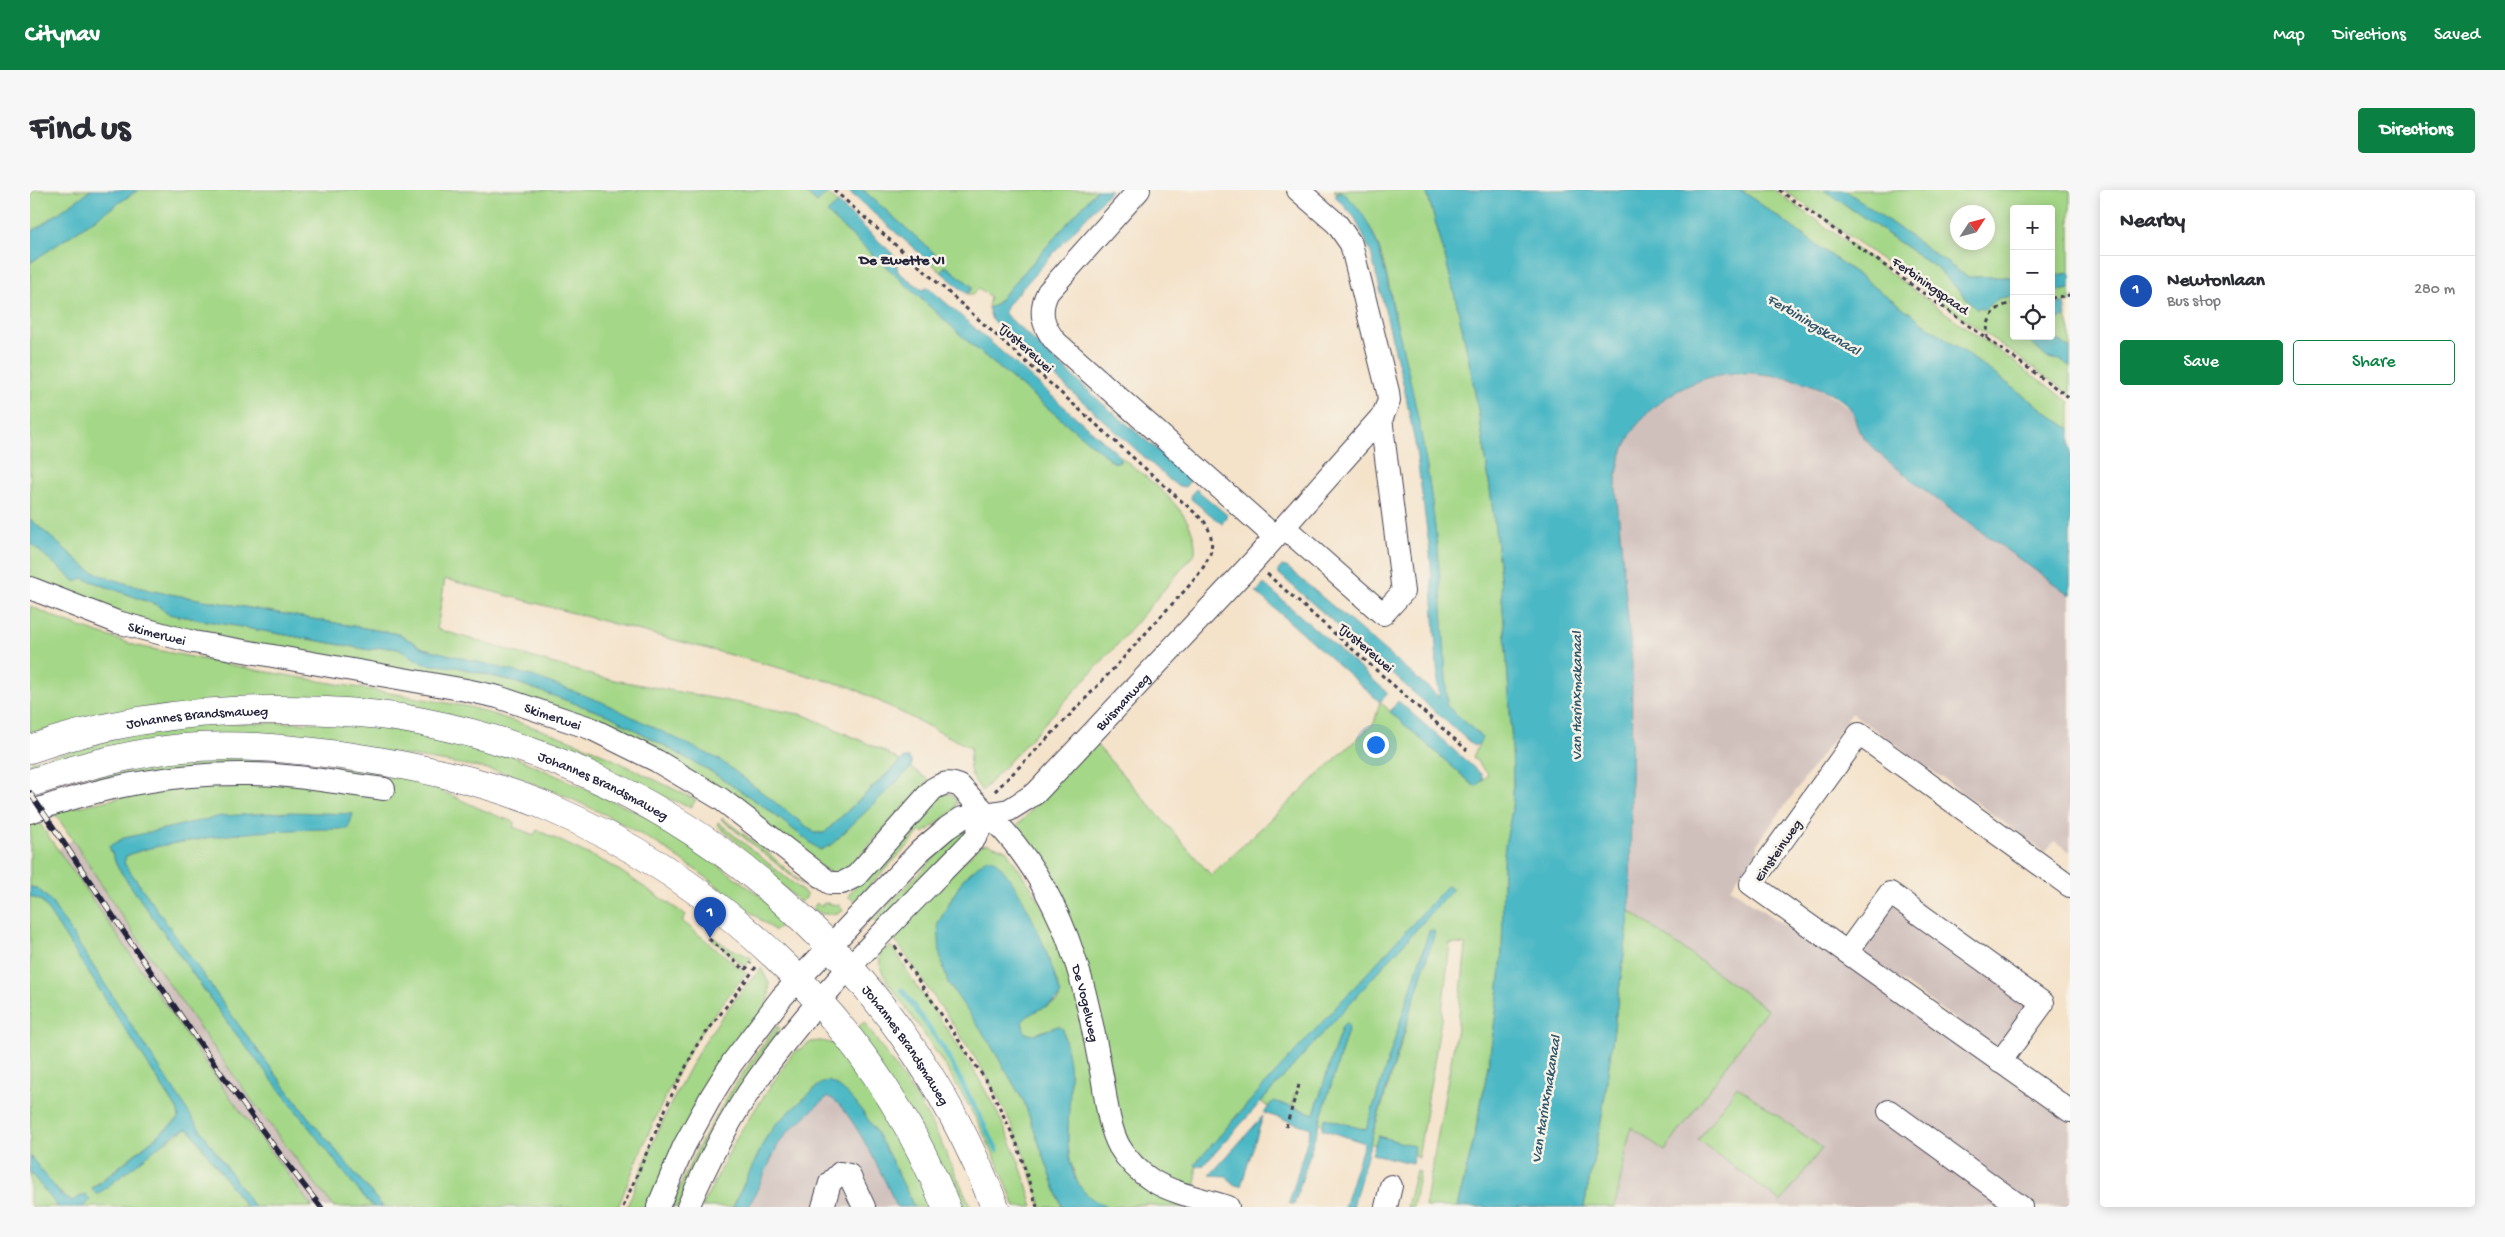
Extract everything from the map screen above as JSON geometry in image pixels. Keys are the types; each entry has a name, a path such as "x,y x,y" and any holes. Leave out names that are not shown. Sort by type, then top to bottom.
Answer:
{"main road":[{"name":"Johannes Brandsmaweg","path":"30,750 93,730 131,723 239,710 316,710 371,714 421,721 515,746 587,773 667,814 740,866 800,915 831,946 888,1012 928,1070 957,1121 981,1170 995,1207"},
{"name":"Johannes Brandsmaweg","path":"30,783 99,763 182,748 259,747 312,751 396,764 486,786 547,807 603,833 642,854 714,903 770,950 853,1042 882,1084 916,1141 946,1207"}],"street":[{"path":"1139,190 1048,292 1042,309 1042,318 1046,330 1056,342 1280,532 1383,614 1403,592 1381,418 1387,408 1388,392 1351,244 1337,224 1298,190"},
{"name":"Buismanweg","path":"658,1207 684,1146 712,1095 772,1009 798,979 920,851 947,828 962,818 1009,810 1036,793 1249,566 1381,418"},
{"name":"Skimerwei","path":"30,588 87,612 193,642 474,691 590,728 657,761 721,799 830,883 842,883 856,876 933,789 943,783 952,782 960,786 987,815"},
{"name":"Einsteinweg","path":"2070,886 1859,734 1751,884 2070,1112"},
{"path":"30,812 115,788 178,778 248,774 314,779 375,788 396,764"},
{"path":"688,1207 708,1164 755,1082 818,1001 974,838 987,815"},
{"name":"De Vogelweg","path":"987,815 1004,832 1039,881 1073,953 1089,1008 1109,1115 1119,1146 1134,1166 1153,1181 1171,1190 1228,1207"},
{"path":"1847,952 1890,893 2043,1003 2000,1062"},
{"path":"1890,1112 2022,1207"},
{"path":"823,1207 830,1183 840,1174 849,1175 864,1207"}],"path":[{"name":"Tjusterewei","path":"834,190 1204,521 1210,531 1211,550 1205,564 1117,665 990,797 987,815"},
{"name":"Ferbiningspaad","path":"1779,190 2070,398"},
{"path":"2055,297 2070,295"},
{"path":"1987,339 1988,318 1993,312 2010,304"},
{"name":"Tjusterewei","path":"1249,566 1467,750"},
{"path":"623,1207 673,1092 698,1045 750,974 709,939"},
{"path":"891,942 902,953 907,966 963,1044 989,1085 1016,1144 1037,1207"},
{"path":"745,970 754,960"},
{"path":"1286,1125 1299,1085"}],"shaded area":[{"path":"1773,374 1818,387 1851,409 1858,429 1974,526 2070,595 2070,852 2054,841 2046,853 1852,713 1758,843 1758,850 1730,888 1792,931 1797,927 2070,1122 2070,1207 1584,1207 1602,1116 1630,911 1631,836 1616,468 1620,454 1640,422 1655,405 1676,392 1695,382 1721,375"},
{"path":"73,839 115,906 230,1070 334,1207 312,1207 218,1081 58,849"},
{"path":"1891,882 2054,999 2011,1059 1848,943"},
{"path":"827,1097 831,1097 841,1104 852,1121 877,1165 897,1207 749,1207 778,1145 787,1133"}],"green space":[{"path":"36,190 91,190 30,233 30,194"},
{"path":"138,190 803,190 817,203 827,193 838,203 828,214 974,347 1113,462 1120,462 1119,455 1157,486 1180,510 1188,523 1194,538 1195,553 1117,645 982,791 970,771 971,748 851,687 445,579 437,629 598,677 804,715 882,750 900,761 824,833 815,833 719,760 532,676 423,648 399,634 152,591 111,579 89,570 30,519 30,263"},
{"path":"863,190 1097,190 994,306 988,308 990,297 979,288 974,294 967,294 973,287 945,266 941,272 932,264 936,257 933,252"},
{"path":"1334,190 1426,190 1442,246 1469,359 1488,474 1506,648 1510,702 1513,802 1503,864 1501,964 1493,1036 1471,1151 1457,1207 1425,1207 1458,1022 1466,945 1450,943 1441,1020 1418,1158 1414,1156 1415,1149 1379,1136 1375,1145 1370,1143 1405,1032 1429,932 1366,1131 1326,1118 1323,1124 1319,1123 1349,1027 1342,1026 1314,1114 1293,1107 1295,1093 1291,1107 1273,1101 1269,1107 1261,1102 1453,888 1238,1114 1196,1164 1196,1187 1175,1181 1152,1170 1130,1146 1119,1120 1107,1050 1014,829 1094,742 1211,875 1374,723 1380,702 1473,785 1477,786 1488,774 1473,757 1482,737 1446,706 1441,605 1425,465 1408,372 1384,267 1370,228 1340,191 1336,193"},
{"path":"1741,190 1774,190 2070,402 2070,429"},
{"path":"1784,190 1824,190 1938,269 1977,309 1979,307 1984,309 1999,298 2010,297 2010,340 2028,340 2047,358 2061,360 2070,367 2070,394"},
{"path":"1845,190 2070,190 2070,273 2055,275 2055,205 2010,205 2010,277 1967,277"},
{"path":"2070,289 2070,302 2055,304 2055,291"},
{"path":"2066,317 2070,331 2070,349 2055,339 2055,319"},
{"path":"30,543 76,582 82,578 157,605 168,614 370,650 380,647 398,649 424,664 456,667 512,681 610,716 710,771 763,806 820,850 831,845 911,768 929,780 846,870 832,874 574,714 166,627 88,602 30,577"},
{"path":"30,606 66,622 137,646 256,670 470,707 548,732 590,748 696,800 691,807 638,787 361,703 30,740"},
{"path":"358,722 506,753 663,824 788,917 775,931 706,877 658,844 608,816 563,795 509,774 478,767 324,742 30,773 30,762 98,744 98,742 188,724"},
{"path":"218,756 379,770 367,779 315,772 30,804 30,795 137,765"},
{"path":"394,773 425,783 499,817 515,822 513,827 534,835 537,830 611,865 686,915 682,921 746,973 708,1023 684,1060 635,1164 618,1207 383,1207 308,1117 235,1020 124,863 126,856 162,844 277,829 353,814 109,846 118,868 229,1025 373,1207 334,1207 249,1097 195,1021 116,907 56,815 38,821 218,1081 312,1207 254,1207 191,1117 50,900 37,888 30,887 30,821 54,812 173,786 382,781"},
{"path":"939,794 951,794 957,801 954,811 924,833 922,831 915,836 912,842 854,901 848,896 853,889"},
{"path":"721,819 767,852 810,891"},
{"path":"718,822 806,894 806,898 800,902 717,825"},
{"path":"961,830 965,831 966,835 881,928 873,920"},
{"path":"988,844 1006,850 1036,895 1047,915 1072,975 1103,1128 1198,1207 1158,1207 1148,1204 1108,1207 1092,1201 1079,1187 1067,1151 1070,1074 1048,1029 1033,1035 1025,1033 1022,1022 1030,1013 1057,1002 1061,994 1030,917 953,895 946,909 989,1042 1024,1102 1062,1207 1041,1207 1021,1146 996,1093 965,1042 905,954 889,935 981,845"},
{"path":"30,896 42,901 177,1109 179,1116 176,1121 92,1188 186,1129 190,1130 246,1207 83,1207 90,1200 85,1194 72,1201 68,1200 47,1179 30,1156"},
{"path":"817,903 820,906 825,903 839,905 843,911 831,914 820,913 812,909"},
{"path":"1630,911 1767,1009 1665,1151 1631,1127 1615,1207 1584,1207 1602,1116"},
{"path":"712,936 727,947 752,958 745,967 710,938"},
{"path":"883,946 886,950 891,946 895,951 987,1093 1013,1146 1033,1207 1015,1207 991,1149 962,1095 947,1069 881,970 880,952"},
{"path":"761,968 769,983 769,1001 653,1207 627,1207 660,1127 688,1070 721,1018"},
{"path":"864,1022 920,1103 937,1134 971,1207 956,1207 854,1031"},
{"path":"777,1026 780,1028 736,1092 709,1136 687,1182 679,1207 672,1207 705,1135 732,1090"},
{"path":"820,1041 837,1044 868,1080 936,1207 914,1207 890,1158 862,1111 820,1084 776,1124 766,1138 733,1207 702,1207 738,1135 792,1054 811,1042"},
{"path":"1737,1086 1822,1148 1781,1202 1698,1140"},
{"path":"1416,1171 1420,1172 1413,1207 1407,1207"},
{"path":"30,1172 58,1207 32,1207 30,1205"}],"water":[{"path":"91,190 138,190 30,263 30,233"},
{"path":"803,190 824,190 827,193 817,203"},
{"path":"847,190 863,190 933,252 937,257 932,264"},
{"path":"1097,190 1111,190 1006,306 1005,314 1104,405 1172,462 1190,481 1185,487 1172,482 992,320 988,308 994,306"},
{"path":"1426,190 1741,190 2070,429 2070,595 1962,518 1888,461 1863,436 1851,409 1840,399 1825,390 1789,378 1770,375 1733,373 1719,375 1692,384 1667,397 1646,415 1630,436 1620,461 1616,488 1632,664 1630,911 1602,1116 1584,1207 1457,1207 1483,1094 1497,1007 1502,950 1503,864 1513,802 1511,720 1495,532 1479,416 1456,302"},
{"path":"1824,190 1845,190 1967,277 2010,277 2010,297 1999,298 1984,309 1979,307 1977,309 1938,269"},
{"path":"1340,191 1353,202 1364,216 1372,231 1383,265 1412,389 1430,486 1440,581 1446,705 1482,737 1480,743 1474,746 1277,572 1282,566 1287,567 1439,697 1430,553 1415,443 1404,387 1371,253 1355,218 1335,196"},
{"path":"838,203 895,256 898,272 923,290 928,287 1119,455 1120,462 1113,462 974,347 827,213"},
{"path":"946,266 973,287 967,294 941,272"},
{"path":"2070,273 2070,289 2055,291 2055,275"},
{"path":"2064,303 2066,317 2055,319 2055,304"},
{"path":"2055,339 2070,349 2070,367 2061,360 2047,358 2028,340"},
{"path":"1196,489 1227,515 1222,524 1191,499 1192,493"},
{"path":"30,519 89,570 111,579 152,591 399,634 423,648 532,676 602,702 720,760 815,833 824,833 904,758 909,758 912,763 911,768 831,845 820,850 763,806 710,771 610,716 512,681 456,667 424,664 398,649 380,647 370,650 168,614 157,605 82,578 76,582 30,543"},
{"path":"1264,584 1388,693 1380,702 1256,592"},
{"path":"1398,701 1481,774 1483,779 1477,786 1473,785 1390,712"},
{"path":"290,812 353,814 348,829 268,831 209,838 141,850 126,856 124,863 235,1020 308,1117 383,1207 373,1207 357,1189 229,1025 118,868 109,846 124,838 221,816"},
{"path":"986,859 993,859 1016,887 1042,941 1061,994 1058,999 1032,1013 1022,1022 1025,1033 1033,1035 1058,1026 1063,1029 1070,1075 1068,1131 1072,1168 1079,1184 1090,1197 1108,1207 1062,1207 1024,1102 989,1042 948,983 940,956 938,923 963,879"},
{"path":"1448,885 1452,890 1204,1165 1197,1167 1195,1164 1258,1092"},
{"path":"30,887 37,888 50,900 191,1116 254,1207 246,1207 190,1130 186,1129 176,1133 97,1195 92,1189 176,1121 179,1116 177,1109 42,901 30,896"},
{"path":"1429,931 1435,932 1375,1125 1353,1207 1344,1207 1364,1144 1322,1129 1325,1118 1366,1130"},
{"path":"1346,1022 1349,1027 1294,1205 1289,1203 1311,1128 1264,1113 1273,1101 1314,1114 1342,1026"},
{"path":"828,1081 842,1089 867,1118 879,1136 914,1207 897,1207 856,1127 835,1101 827,1097 787,1133 778,1145 749,1207 733,1207 766,1138 776,1124 820,1084"},
{"path":"1263,1116 1241,1186 1233,1185 1227,1176 1210,1175"},
{"path":"1378,1136 1414,1146 1412,1163 1372,1154"},
{"path":"30,1156 62,1196 72,1201 85,1194 90,1200 83,1207 58,1207 30,1172"}],"waterway":[{"path":"902,990 944,1049 997,1150"}],"railway":[{"path":"30,793 208,1055 321,1207"}],"place":[{"name":"Newtonlaan","path":"710,938"}],"district":[{"name":"De Zwette VI","path":"902,259"}],"water label":[{"name":"Ferbiningskanaal","path":"1814,324"},
{"name":"Van Harinxmakanaal","path":"1576,696"},
{"name":"Van Harinxmakanaal","path":"1545,1099"}]}
